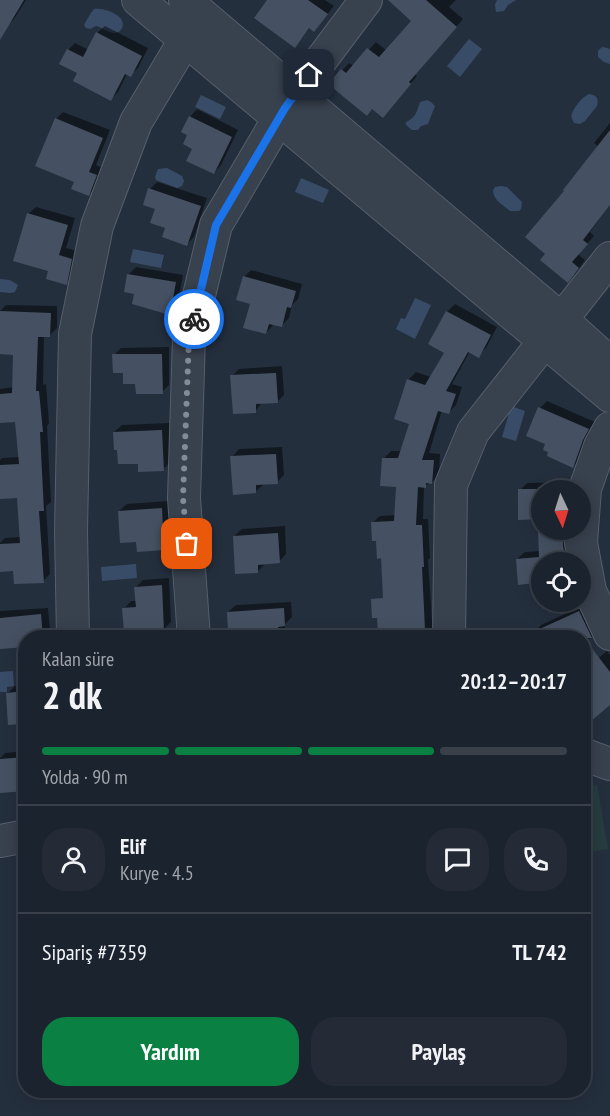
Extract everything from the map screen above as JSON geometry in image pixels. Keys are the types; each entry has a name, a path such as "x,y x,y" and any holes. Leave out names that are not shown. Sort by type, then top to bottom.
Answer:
{"street":[{"path":"138,0 191,19 287,105 552,330 610,396"},
{"path":"193,630 183,498 189,337 216,225 287,105 366,0"},
{"path":"73,630 71,531 75,334 98,226 124,153 136,122 191,19"},
{"path":"449,630 451,485 473,432 610,258"},
{"path":"552,330 610,363"},
{"path":"610,428 600,446 585,489 581,543 590,591 610,634"},
{"path":"591,757 610,764"},
{"path":"0,841 18,838"}],"green space":[{"path":"597,785 608,849 591,852 591,786"}],"water":[{"path":"497,0 516,0 504,11 496,12"},
{"path":"94,9 116,14 123,23 121,30 114,33 96,26 86,28 84,25"},
{"path":"469,39 482,49 460,77 447,66"},
{"path":"602,47 610,50 610,64 598,57 598,51"},
{"path":"589,94 597,98 597,106 585,121 580,124 574,123 571,116 574,109"},
{"path":"201,95 226,107 220,119 195,107"},
{"path":"427,100 435,106 428,124 421,126 418,130 412,130 406,122 412,119 420,102"},
{"path":"167,168 182,176 184,181 182,186 177,188 156,180 158,169"},
{"path":"301,178 329,190 323,203 295,192"},
{"path":"495,187 507,187 522,202 519,211 510,211 493,194"},
{"path":"133,249 164,255 161,268 130,262"},
{"path":"0,279 10,280 18,285 15,292 0,292"},
{"path":"415,298 431,305 415,339 396,329 401,318 405,319"},
{"path":"511,406 525,411 516,441 502,437"},
{"path":"136,564 137,578 102,581 101,567"},
{"path":"13,671 14,686 7,687 7,692 0,692 0,672"}],"building":[{"path":"0,0 24,0 0,40"},
{"path":"267,0 308,0 328,14 314,32 309,28 295,48 254,18"},
{"path":"388,0 426,0 457,27 409,82 411,84 383,118 372,109 367,116 328,84 341,69 346,73 367,48 379,57 411,21"},
{"path":"96,32 142,56 131,77 125,74 111,101 73,81 77,73 59,64 67,49 83,57"},
{"path":"189,116 232,137 214,174 186,161 192,149 183,144 187,135 181,132"},
{"path":"55,118 103,138 89,172 97,175 89,196 71,189 74,182 35,166"},
{"path":"610,130 610,205 583,240 588,244 572,262 579,268 568,283 540,260 545,254 525,237 564,191"},
{"path":"148,188 201,206 187,246 162,237 165,228 150,223 155,209 143,205"},
{"path":"27,213 68,225 59,255 72,259 67,285 46,279 48,271 13,261"},
{"path":"127,274 176,282 170,315 132,304 134,294 124,292"},
{"path":"243,276 296,291 291,308 287,307 282,327 269,324 266,334 243,328 250,304 236,300"},
{"path":"0,311 51,313 50,337 38,337 36,391 39,391 43,432 40,432 44,511 39,511 44,583 14,584 13,571 0,572 0,544 20,543 17,498 0,499 0,465 19,464 15,422 0,423 0,394 12,393 13,355 0,354"},
{"path":"446,311 491,335 479,358 468,352 446,391 456,394 449,414 438,411 422,460 434,460 432,484 426,483 426,488 418,487 416,525 422,525 425,630 378,630 377,618 372,618 371,599 383,598 381,558 377,559 376,541 372,541 371,522 394,521 396,487 380,486 382,458 398,458 409,424 394,419 407,379 425,385 444,353 428,344"},
{"path":"112,354 162,354 163,394 136,394 135,384 123,384 123,373 113,373"},
{"path":"276,373 278,403 256,404 256,413 233,414 230,375"},
{"path":"538,407 589,429 573,468 547,456 548,452 543,450 545,444 526,436"},
{"path":"162,430 164,471 138,472 138,464 118,464 113,432"},
{"path":"276,454 278,484 256,485 256,493 233,495 230,456"},
{"path":"518,489 531,489 531,519 518,520"},
{"path":"162,508 164,550 137,552 136,542 120,543 118,511"},
{"path":"278,533 280,563 258,565 258,573 235,574 233,536"},
{"path":"538,540 563,540 564,552 539,552"},
{"path":"531,558 531,583 518,585 516,559"},
{"path":"162,585 164,630 124,630 122,608 136,607 134,587"},
{"path":"284,608 285,626 278,627 278,630 228,630 227,612"},
{"path":"579,612 588,630 537,630"},
{"path":"41,614 42,630 18,630 18,648 0,649 0,618"},
{"path":"591,647 610,672 610,705 591,721"},
{"path":"18,692 18,724 8,725 6,693"},
{"path":"18,758 18,792 0,793 0,759"}],"way so far":[{"path":"187,544 183,498 189,337 194,319"}],"route":[{"path":"194,319 216,225 285,108 309,75"}]}
